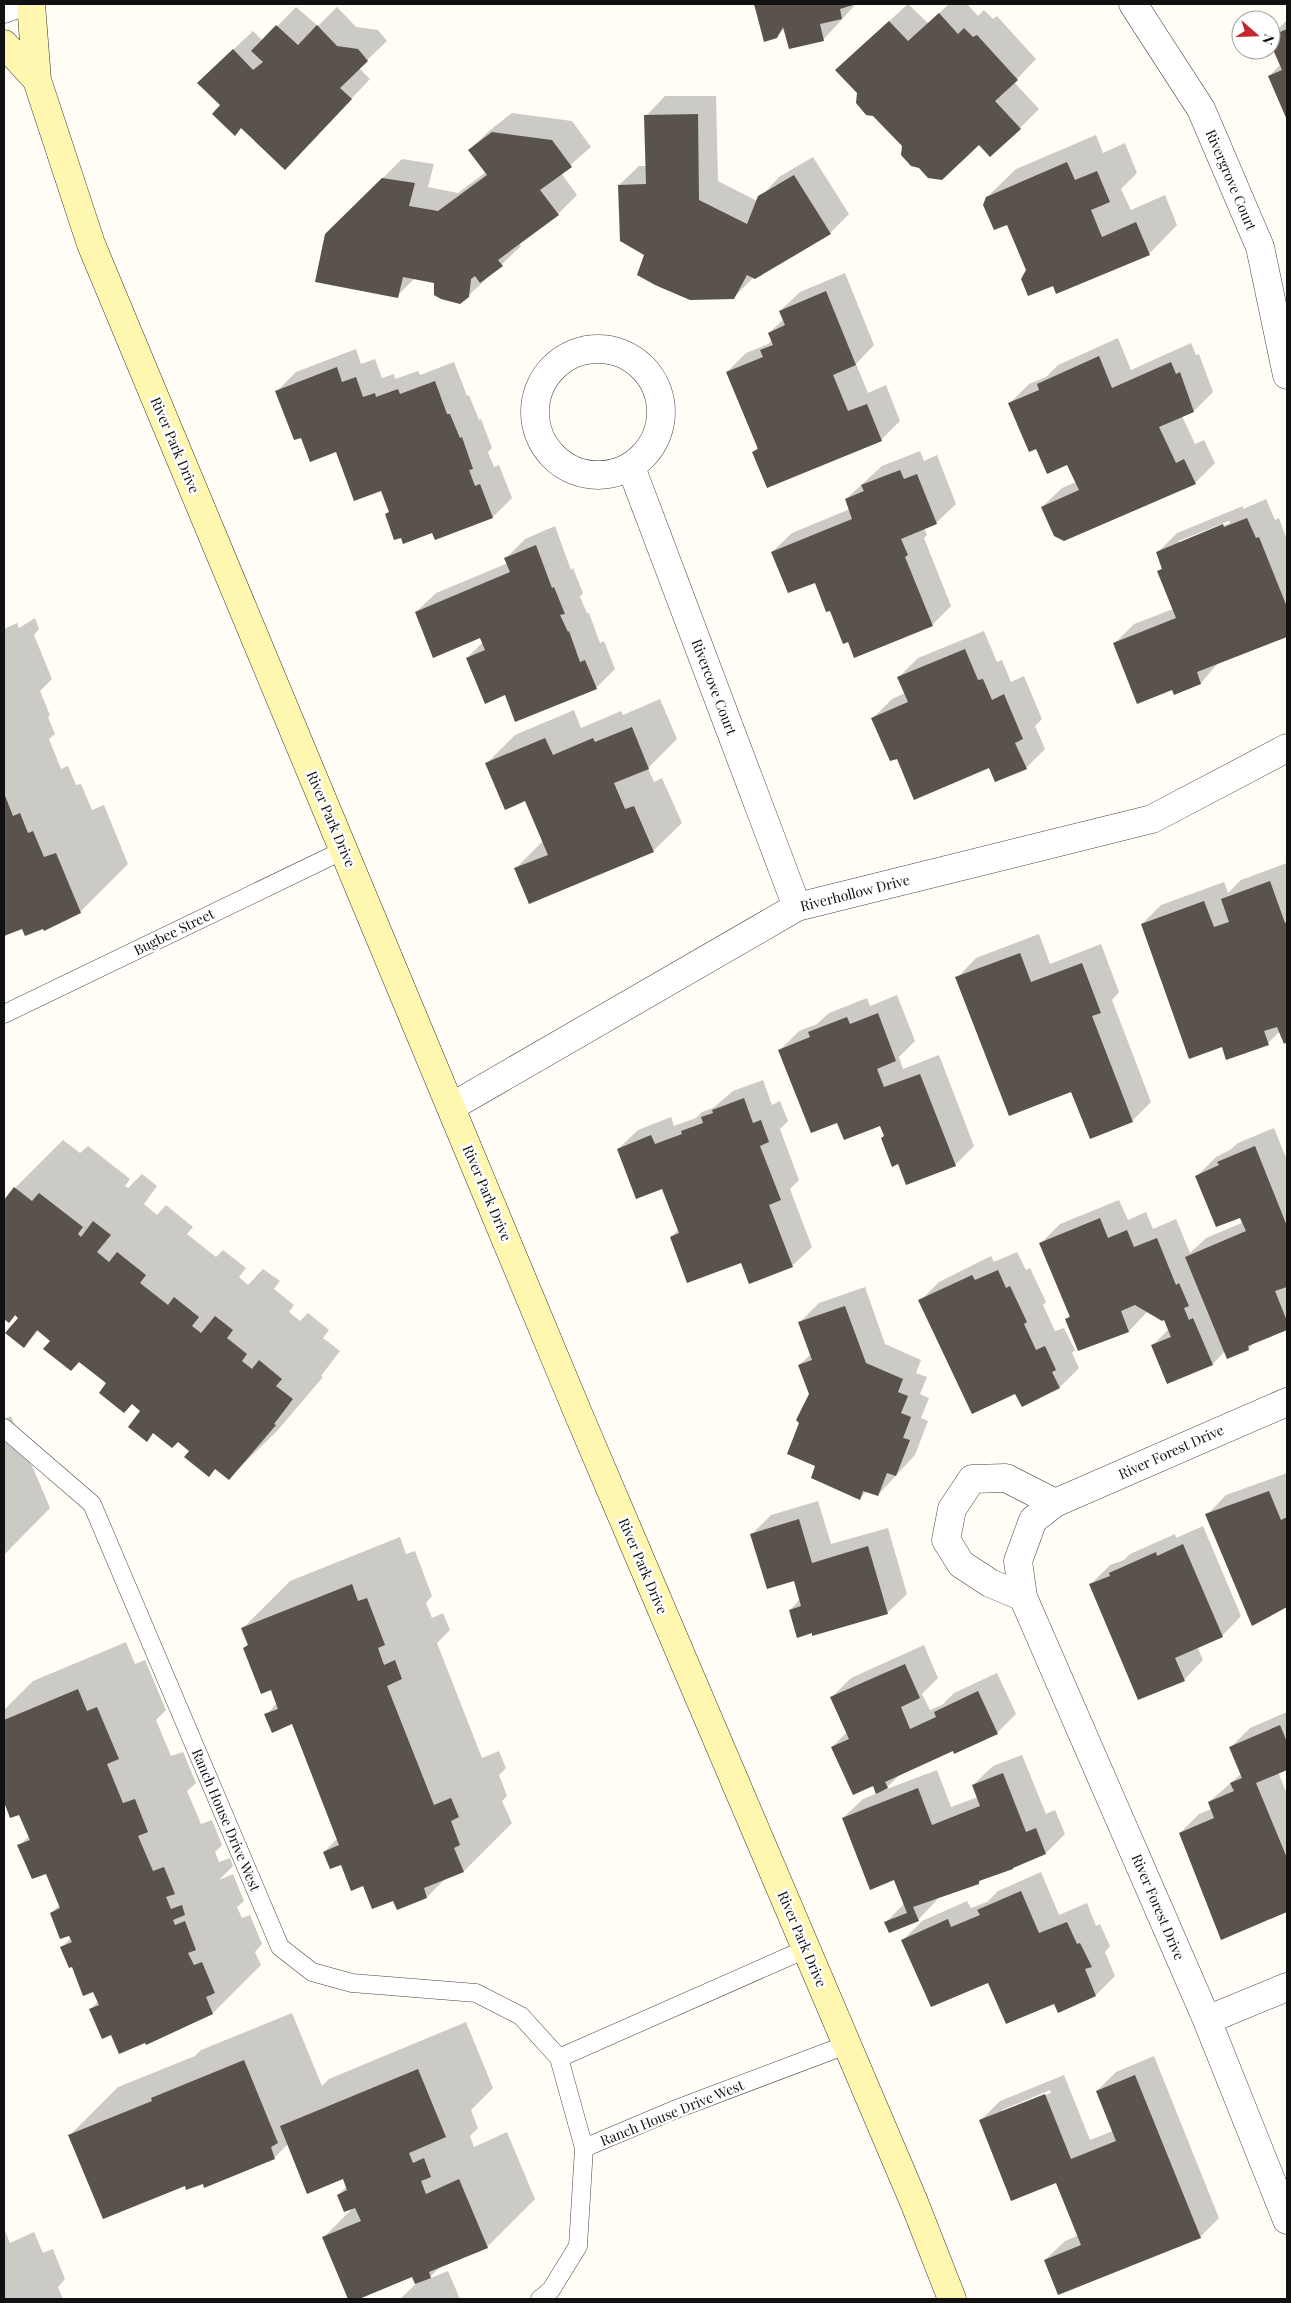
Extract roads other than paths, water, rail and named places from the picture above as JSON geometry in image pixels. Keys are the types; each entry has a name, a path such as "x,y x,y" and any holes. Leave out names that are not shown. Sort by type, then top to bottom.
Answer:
{"street":[{"path":"4,9 17,4"},
{"name":"River Park Drive","path":"31,4 36,80 91,244 595,1454 914,2202 952,2299"},
{"name":"Rivergrove Court","path":"1132,4 1201,109 1260,247 1287,375"},
{"name":"River Park Drive","path":"4,44 36,80"},
{"path":"593,348 624,352 640,363 655,380 661,399 661,421 658,433 648,452 631,467 618,473 596,476 567,468 549,453 537,429 535,406 544,377 560,360 572,354 593,348"},
{"name":"Rivercove Court","path":"631,467 797,907"},
{"name":"Riverhollow Drive","path":"451,1107 797,907 1152,819 1287,748"},
{"name":"River Forest Drive","path":"1287,1402 1055,1503 1033,1520 1018,1561 1023,1597 1207,2020 1287,2220"},
{"path":"1023,1597 990,1583 961,1564 946,1540 952,1509 972,1479 1006,1478 1055,1503"},
{"path":"1207,2020 1287,1987"}],"lane":[{"name":"Bugbee Street","path":"4,1014 344,850"},
{"name":"Ranch House Drive West","path":"7,1430 92,1504 280,1947 312,1972 352,1983 476,1993 521,2016 559,2058 584,2148 674,2110 846,2045"},
{"path":"559,2058 806,1949"},
{"path":"540,2299 551,2290 578,2246 584,2148"}]}
